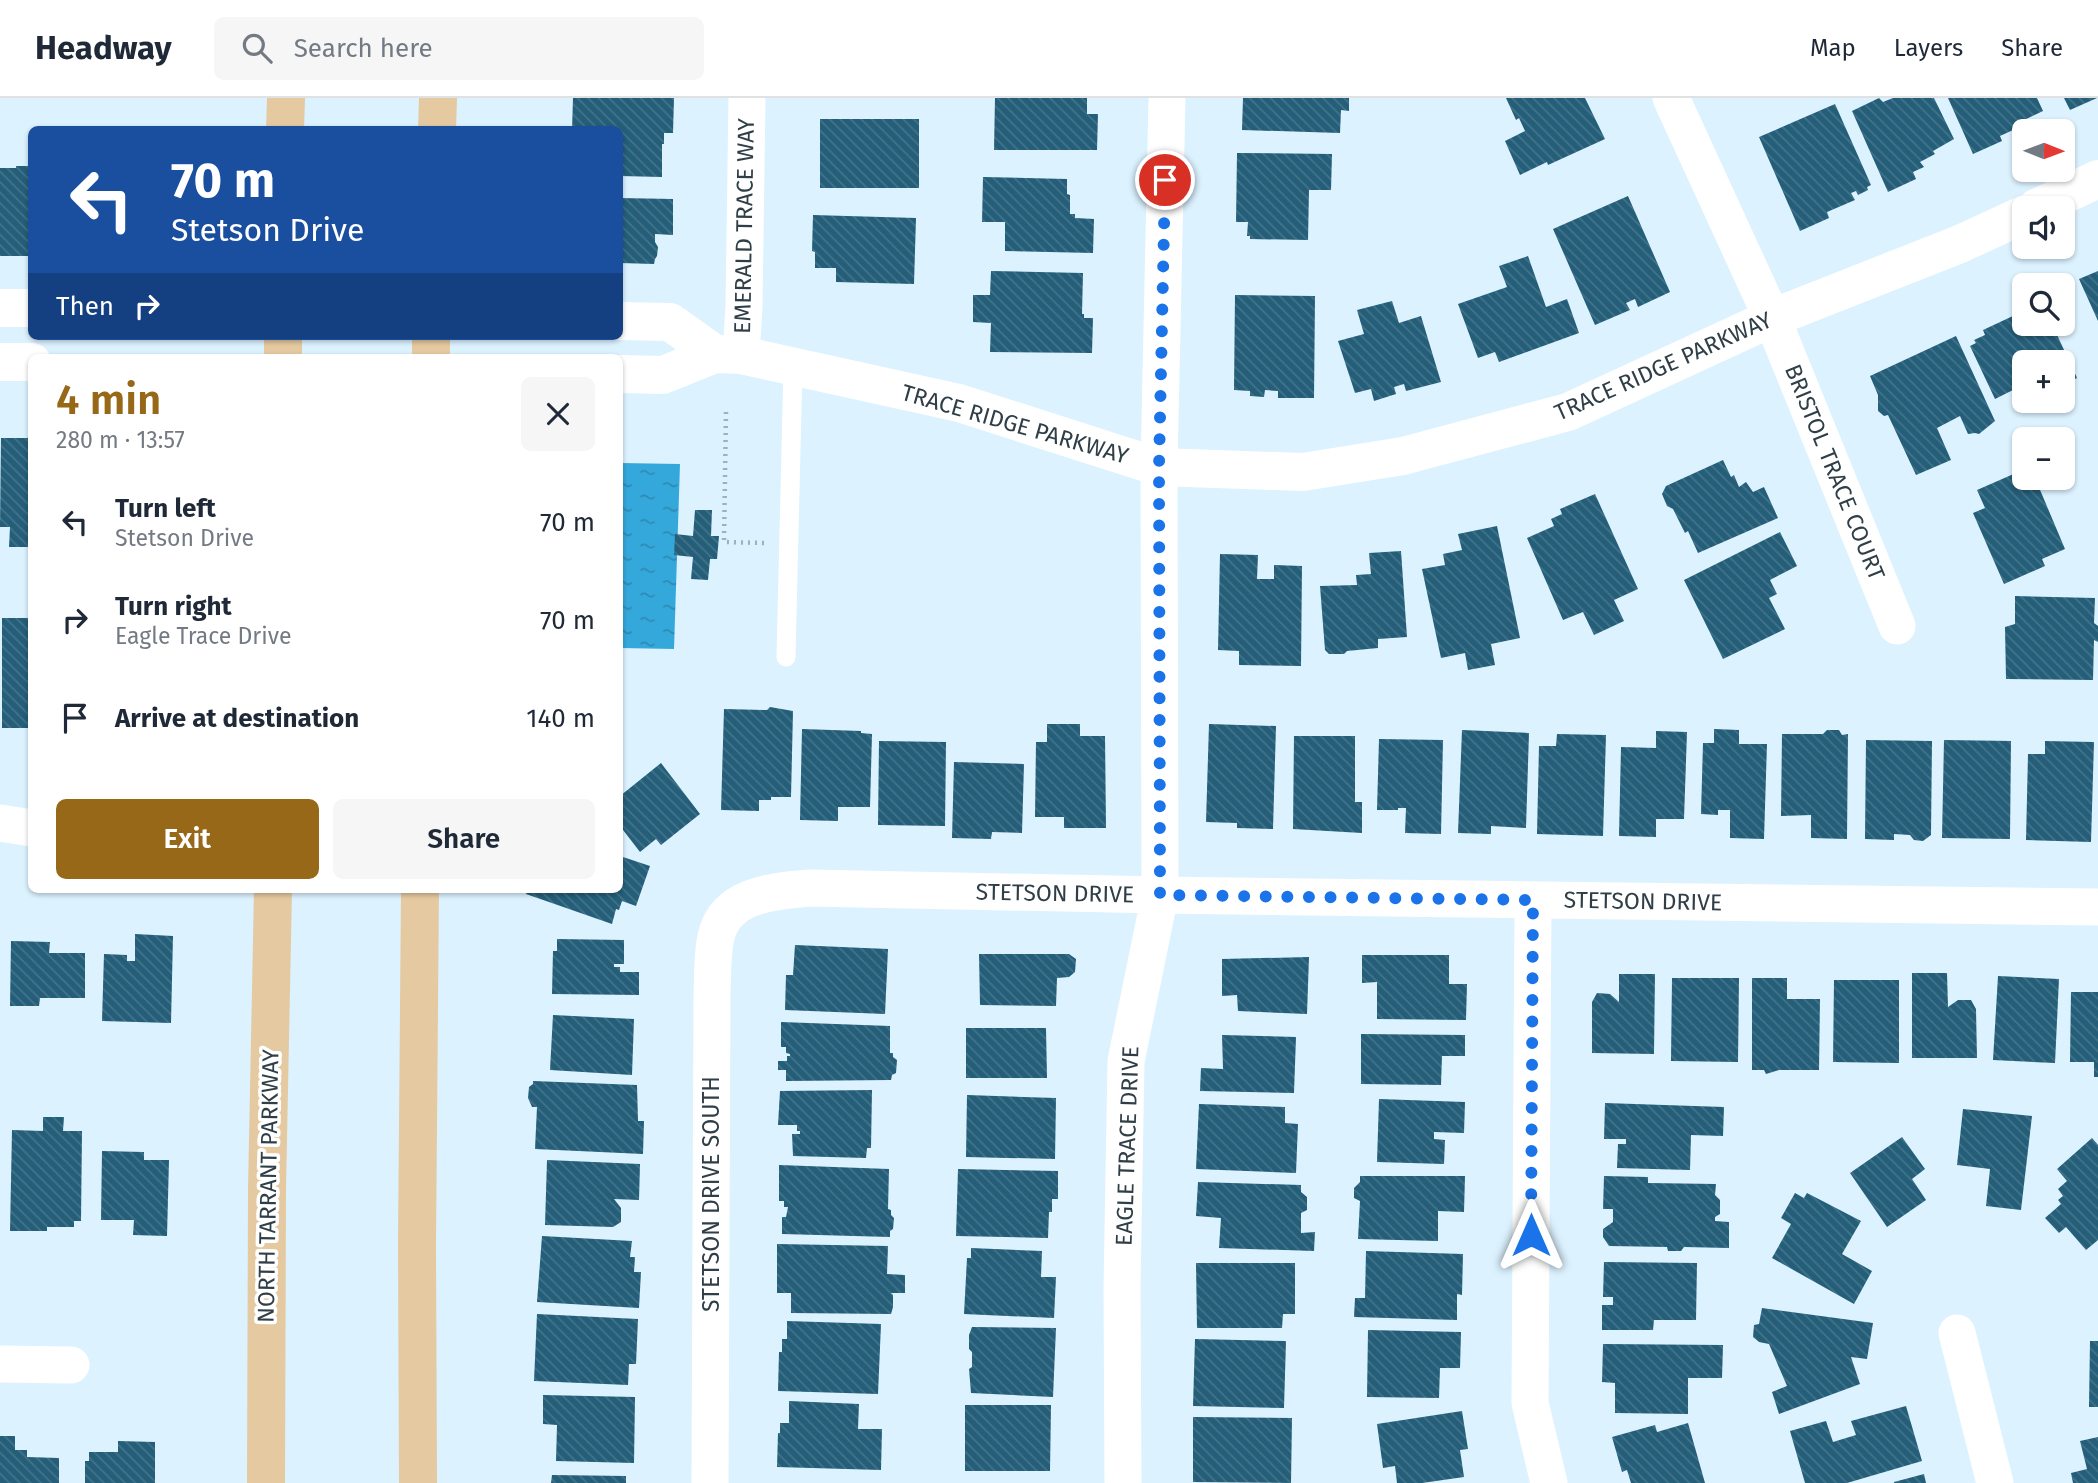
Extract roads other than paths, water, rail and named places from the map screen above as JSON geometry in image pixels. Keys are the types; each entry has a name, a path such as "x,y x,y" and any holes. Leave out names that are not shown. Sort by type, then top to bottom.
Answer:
{"main road":[{"path":"285,126 286,98"},
{"path":"437,126 438,98"},
{"name":"NORTH TARRANT PARKWAY","path":"266,1483 267,1190 273,893"},
{"path":"418,1483 420,893"}],"street":[{"name":"EMERALD TRACE WAY","path":"728,355 744,306 747,98"},
{"name":"EAGLE TRACE DRIVE","path":"1123,1483 1122,1288 1126,1061 1160,895 1159,467 1167,98"},
{"name":"BRISTOL TRACE COURT","path":"1671,98 1772,318 1897,626"},
{"path":"2062,196 2098,179"},
{"name":"TRACE RIDGE PARKWAY","path":"623,321 670,323 728,355 793,366 959,403 1159,467 1303,472 1403,456 1568,412 1772,318 1960,244 2012,220"},
{"path":"0,308 28,308"},
{"path":"623,374 663,375 728,355"},
{"path":"0,362 28,362"},
{"path":"0,822 28,827"},
{"name":"STETSON DRIVE","path":"730,909 768,891 810,888 2098,907"},
{"path":"1533,900 1530,1403 1549,1483"},
{"name":"STETSON DRIVE SOUTH","path":"710,1483 712,992 716,935 730,909"},
{"path":"1957,1334 1996,1483"},
{"path":"0,1364 71,1365"}],"lane":[{"path":"786,657 793,366"}],"water":[{"path":"623,463 680,464 674,649 623,648"}]}
